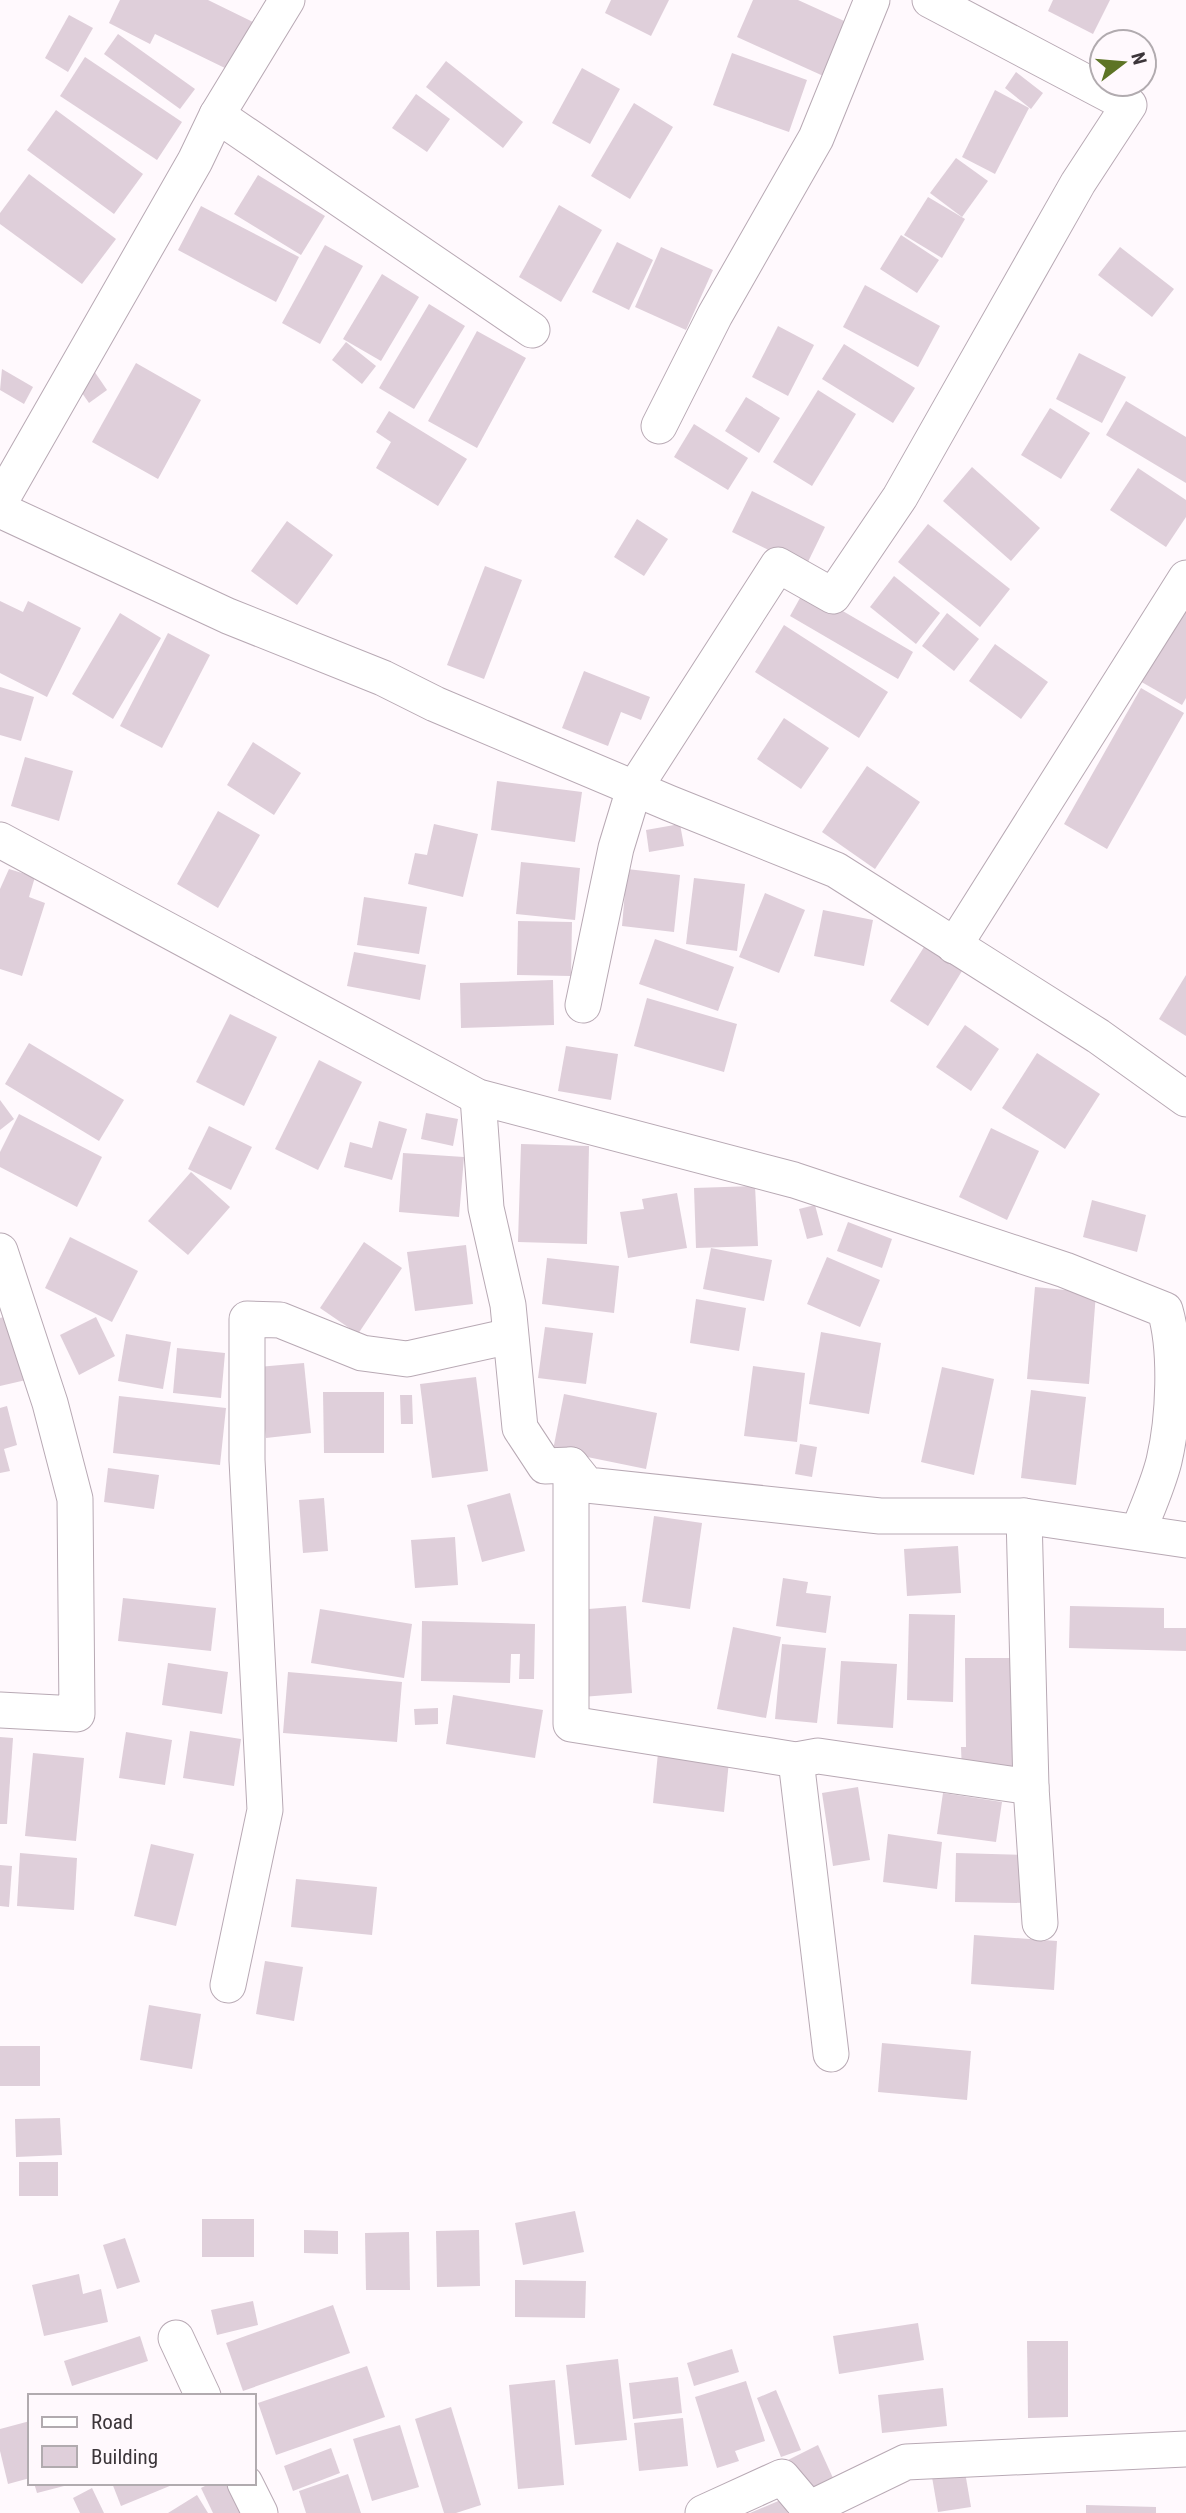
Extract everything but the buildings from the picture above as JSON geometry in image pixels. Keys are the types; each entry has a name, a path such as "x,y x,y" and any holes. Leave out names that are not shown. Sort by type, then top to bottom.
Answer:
{"street":[{"path":"0,502 195,161 217,115 286,0"},
{"path":"659,426 715,315 816,138 872,0"},
{"path":"583,1005 616,848 634,789 778,565 833,596 900,497 1078,183 1129,105 930,0"},
{"path":"217,115 532,330"},
{"path":"0,510 228,616 383,678 435,704 634,789 836,870 1098,1036 1186,1099"},
{"path":"954,946 1186,578"},
{"path":"0,840 478,1097 794,1180 1065,1270 1165,1310 1171,1332 1173,1373 1164,1461 1138,1532"},
{"path":"478,1097 486,1208 508,1306 520,1428 545,1466 571,1465"},
{"path":"0,1251 50,1403 75,1499 77,1714 0,1710"},
{"path":"228,1985 265,1810 247,1460 247,1319 280,1320 362,1353 407,1359 510,1336"},
{"path":"571,1465 587,1485 880,1516 1024,1516 1186,1540"},
{"path":"571,1465 571,1724 796,1760 818,1756 1031,1787"},
{"path":"1024,1516 1031,1787 1040,1923"},
{"path":"796,1760 831,2054"},
{"path":"176,2338 202,2394"},
{"path":"703,2513 782,2477 809,2509 906,2462 1186,2449"},
{"path":"246,2485 260,2513"}]}
